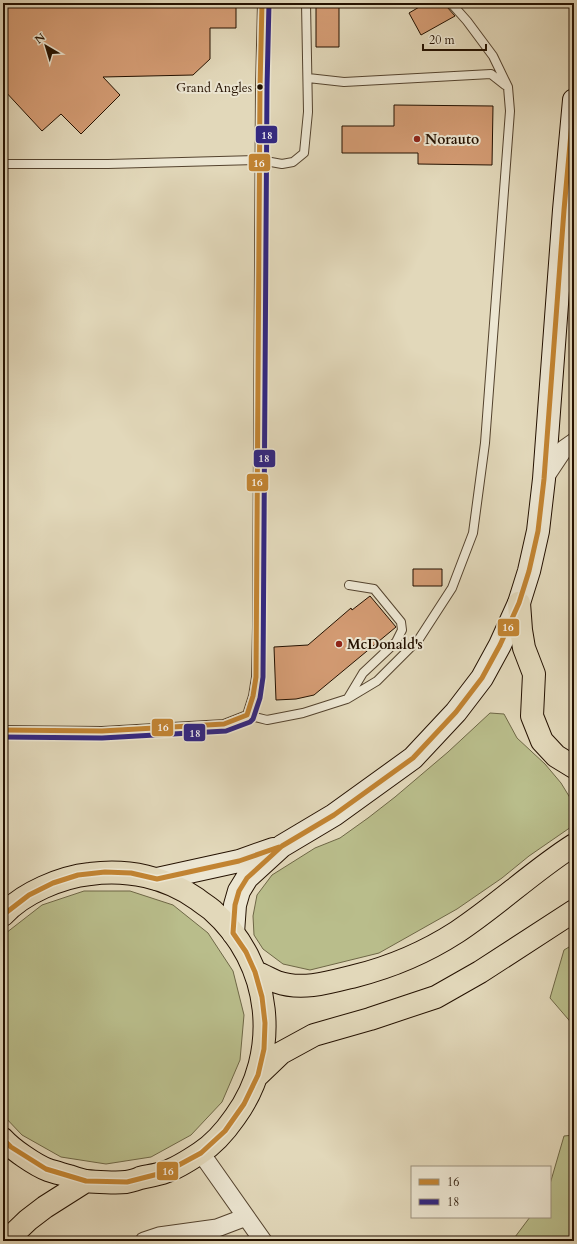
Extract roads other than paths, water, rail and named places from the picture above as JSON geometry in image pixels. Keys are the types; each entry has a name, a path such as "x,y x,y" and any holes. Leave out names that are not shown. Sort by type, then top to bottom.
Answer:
{"main road":[{"path":"157,879 239,861 282,846 334,815 413,758 456,712 482,678 500,645 519,603 529,571 538,531 544,479 564,210 574,100"},
{"path":"519,603 524,648 534,674 532,716 542,741 556,756 574,767"},
{"path":"255,972 278,982 297,986 330,982 378,970 410,958 457,932 534,872 574,845"},
{"path":"234,933 235,905 239,891 247,878 282,846"},
{"path":"3,915 29,895 53,883 78,875 105,872 131,873 157,879 186,891 212,910 234,933 246,952 255,972 262,997 265,1023 264,1049 258,1075 244,1104 225,1131 201,1153 166,1172 126,1182 86,1181 46,1169 11,1147 3,1139"},
{"path":"3,896 29,895"},
{"path":"258,1075 281,1053 314,1035 370,1019 436,996 480,972 574,911"},
{"path":"6,1241 28,1220 45,1207 86,1181"}],"street":[{"path":"544,479 564,449 574,442"},
{"path":"201,1153 263,1241"},
{"path":"144,1241 159,1236 217,1228 246,1217"}],"lane":[{"path":"247,715 253,696 256,677 260,87 262,3"},
{"path":"3,164 108,164 260,160 282,164 293,162 304,153 308,112 306,3"},
{"path":"3,730 102,731 224,724 247,715 267,720 303,713 347,699 377,681 419,639 452,588 472,533 485,444 510,111 508,87 493,56 467,21 451,3"},
{"path":"308,78 344,82 492,74 508,87"},
{"path":"347,699 363,673 396,642 402,630 401,622 374,589 349,585"}],"place":[{"name":"Grand Angles","path":"260,87"},
{"name":"Norauto","path":"417,139"},
{"name":"McDonald's","path":"339,644"}]}
